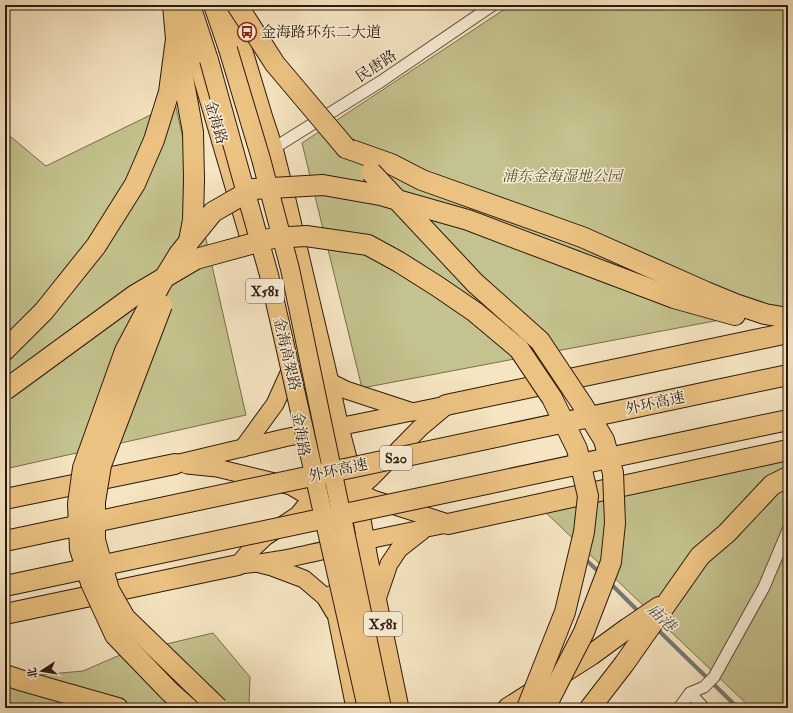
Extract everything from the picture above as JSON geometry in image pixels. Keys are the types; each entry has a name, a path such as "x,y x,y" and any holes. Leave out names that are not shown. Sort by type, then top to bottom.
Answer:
{"highway":[{"path":"173,5 176,39 192,132 194,179 193,220 186,254 163,302 101,465 95,502 95,540 109,590 125,618 218,708"},
{"name":"金海高架路","path":"191,5 209,60 269,275 367,708"},
{"name":"金海高架路","path":"213,5 261,158 290,269 382,708"},
{"path":"237,5 276,64 346,148 360,159 475,283 540,341 604,440 613,473 615,523 612,562 584,632 545,708"},
{"path":"5,350 44,312 96,246 135,184 154,140 169,92 176,39"},
{"path":"346,148 391,164 422,180 582,237 735,304 765,314 788,318"},
{"path":"188,708 170,692 116,635 91,583 80,549 78,504 83,468 125,351 179,254 213,212 253,189 323,185 380,195 468,220 674,298 736,316 765,314"},
{"path":"5,390 135,295 196,259 273,238 306,236 368,245 399,262 475,312 519,349 552,398 577,450 588,496 584,532 565,612 526,708"},
{"path":"446,405 788,333"},
{"name":"外环高速","path":"5,540 788,375"},
{"path":"5,586 788,420"},
{"path":"448,524 788,450"},
{"path":"5,499 175,464"},
{"path":"590,708 624,664 700,556 727,533 772,485 788,477"},
{"path":"5,614 238,565"},
{"path":"508,708 591,655 668,600"},
{"path":"14,678 65,708"},
{"path":"14,678 118,708"}],"main road":[{"name":"金海路","path":"178,5 198,64 289,373 299,419 299,436 304,455 311,498 327,566 355,708"},
{"name":"X581","path":"229,5 240,35 274,148 345,449 357,492 364,535 400,708"},
{"path":"243,448 275,404 289,373"},
{"path":"330,382 346,390 413,412"},
{"path":"175,464 446,405"},
{"path":"322,545 336,507 357,492 420,428 446,405"},
{"path":"238,565 266,537 298,515 330,477 345,449"},
{"path":"304,455 330,477 357,492 373,499 448,524"},
{"path":"175,464 217,468 291,486 311,498 336,507 364,535"},
{"path":"238,565 258,564 322,545 364,535 448,524"},
{"path":"377,599 389,564 399,549 426,528"},
{"path":"258,564 272,567 304,579 325,597 334,611 341,634"}],"street":[{"name":"民唐路","path":"274,148 380,82 492,5"},
{"path":"679,708 690,693 704,687 714,676 764,588 788,530"},
{"path":"690,693 704,708"}],"green space":[{"name":"浦东金海湿地公园","path":"511,5 788,5 788,307 362,388 302,143"},
{"path":"175,103 246,415 5,469 5,132 46,166"},
{"path":"788,457 788,708 751,708 542,509"},
{"path":"213,633 250,677 249,704 246,708 5,708 5,678 83,671 120,655"}],"waterway":[{"name":"庙港","path":"583,557 600,573"},
{"name":"庙港","path":"609,582 640,613"},
{"name":"庙港","path":"656,628 738,708"}],"place":[{"name":"金海路环东二大道","path":"247,32"}]}
